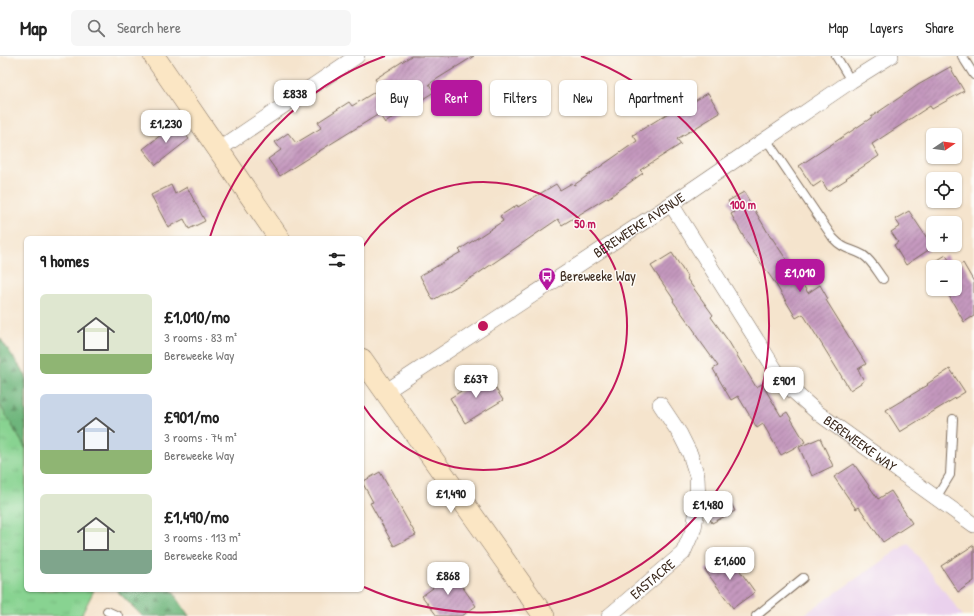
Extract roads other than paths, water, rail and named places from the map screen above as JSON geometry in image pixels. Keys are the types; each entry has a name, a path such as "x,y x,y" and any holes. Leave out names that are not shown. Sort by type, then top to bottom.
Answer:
{"main road":[{"path":"154,56 278,236"},
{"path":"364,362 544,616"}],"street":[{"path":"218,150 357,56"},
{"name":"BEREWEEKE AVENUE","path":"385,392 671,204 890,56"},
{"name":"BEREWEEKE WAY","path":"671,204 783,382 818,413 974,525"},
{"name":"EASTACRE","path":"609,616 683,553 694,528 698,503 697,476 690,454 680,434 660,404"}],"lane":[{"path":"836,56 851,81"},
{"path":"962,56 974,75"},
{"path":"766,139 833,238 839,245 864,256 883,279"},
{"path":"936,498 950,475 953,419"},
{"path":"756,616 803,578"},
{"path":"107,611 118,616"}],"place":[{"name":"Bereweeke Way","path":"547,291"}]}
